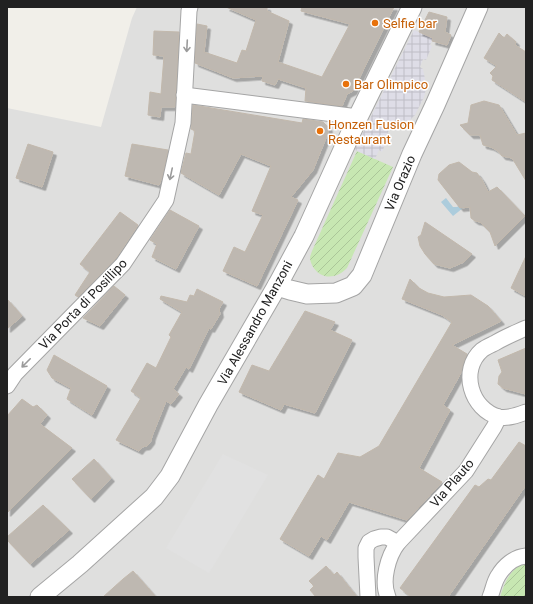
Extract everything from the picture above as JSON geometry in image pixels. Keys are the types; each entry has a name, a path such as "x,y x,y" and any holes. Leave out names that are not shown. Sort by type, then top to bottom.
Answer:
{"street":[{"name":"Via Porta di Posillipo","path":"7,386 15,374 123,264 166,200 183,123 190,7"},
{"name":"Via Alessandro Manzoni","path":"40,597 80,564 154,497 170,476 208,405 277,286 304,236 358,117 412,7"},
{"name":"Via Orazio","path":"277,286 307,294 336,293 353,286 362,275 412,154 478,7"},
{"path":"184,95 358,117"},
{"path":"526,328 509,335 481,351 474,360 470,384 476,401 484,410 499,417 508,417 526,412"},
{"name":"Via Plauto","path":"388,597 385,592 386,573 391,554 398,542 466,471 499,417"},
{"path":"368,597 366,548 369,542 381,537 387,537 398,542"},
{"path":"490,597 497,577 504,568 511,562 526,556"}],"shaded area":[{"path":"137,7 526,7 526,597 7,597 7,108 101,127 132,18"},
{"path":"414,30 433,38 430,45 432,46 426,60 423,59 420,67 423,69 425,79 426,89 424,97 415,115 408,122 399,127 392,129 390,128 386,136 388,138 382,152 379,150 375,159 355,149"},
{"path":"223,454 268,475 209,573 166,548"}],"green space":[{"path":"357,151 393,167 347,268 335,276 325,276 313,267 310,256"},
{"path":"526,563 526,597 500,597 506,581 512,572 520,565"}],"water":[{"path":"446,198 453,207 460,205 463,208 453,216 441,202"}],"building":[{"path":"226,7 267,7 267,11 289,21 278,62 322,77 350,24 301,11 302,7 394,7 353,91 347,94 342,106 305,101 306,88 278,79 275,85 262,81 263,76 233,78 195,63 197,24 207,26 204,52 237,63 242,50 246,51 256,20"},
{"path":"429,12 447,17 445,32 451,35 447,45 432,41 433,38 419,32"},
{"path":"154,31 179,32 175,107 161,107 160,117 148,115 150,92 161,94 164,56 153,55"},
{"path":"499,33 504,38 507,34 516,42 515,45 526,52 526,102 492,80 493,76 490,73 497,66 484,58"},
{"path":"484,101 499,105 517,135 526,133 526,181 512,158 502,156 498,151 483,145 480,135 470,135 460,125 468,123 471,105"},
{"path":"193,105 302,123 303,119 323,122 329,128 313,170 291,197 298,200 257,286 223,271 234,247 245,252 263,215 252,211 271,166 241,154 219,195 181,173 186,153 191,154 195,131 191,129"},
{"path":"28,144 53,152 42,187 16,178"},
{"path":"132,144 168,150 159,185 125,176"},
{"path":"459,162 472,172 477,173 488,192 497,187 525,216 495,246 490,232 480,222 471,218 470,207 460,208 438,180 439,174 449,165"},
{"path":"170,210 199,226 176,269 152,257 157,244 150,240"},
{"path":"120,212 138,225 116,258 78,297 75,295 90,272 80,264"},
{"path":"425,222 472,254 464,262 450,268 434,264 420,246 418,237 421,235"},
{"path":"526,256 526,296 511,288"},
{"path":"410,279 419,288 428,293 444,297 471,295 488,306 501,321 452,345 467,354 462,371 443,405 450,410 419,468 442,482 407,520 349,502 327,540 321,536 309,556 280,539 318,475 324,479 338,453 360,457 379,446 452,322 442,315 402,299"},
{"path":"114,286 125,295 100,326 83,318"},
{"path":"197,289 223,302 219,309 220,314 211,329 209,328 189,369 186,367 173,389 179,394 171,404 166,401 151,441 147,446 142,447 139,451 116,440 141,398 131,391 147,363 156,368 171,337 169,335 182,312 160,299 161,296 187,302 190,295 194,296"},
{"path":"7,299 22,316 7,329"},
{"path":"305,311 335,322 330,330 352,340 315,413 284,404 281,410 239,392 252,365 269,371"},
{"path":"526,348 526,394 503,388 498,384 499,376 502,372 498,360"},
{"path":"54,355 107,386 92,415 67,399 71,388 52,378 47,370"},
{"path":"22,399 33,407 37,405 47,415 40,424 72,448 7,513 7,416"},
{"path":"519,442 526,446 526,485 448,597 411,597 400,588 475,485 479,487 488,479 491,480"},
{"path":"94,459 111,478 91,499 72,479"},
{"path":"43,505 69,530 30,564 7,540 7,537"},
{"path":"326,566 334,575 337,572 357,597 316,597 310,590 314,586 309,581"},
{"path":"133,571 156,597 103,597 123,579"}],"place":[{"name":"Selfie bar","path":"375,23"},
{"name":"Bar Olimpico","path":"346,84"},
{"name":"Honzen Fusion Restaurant","path":"320,131"}]}
